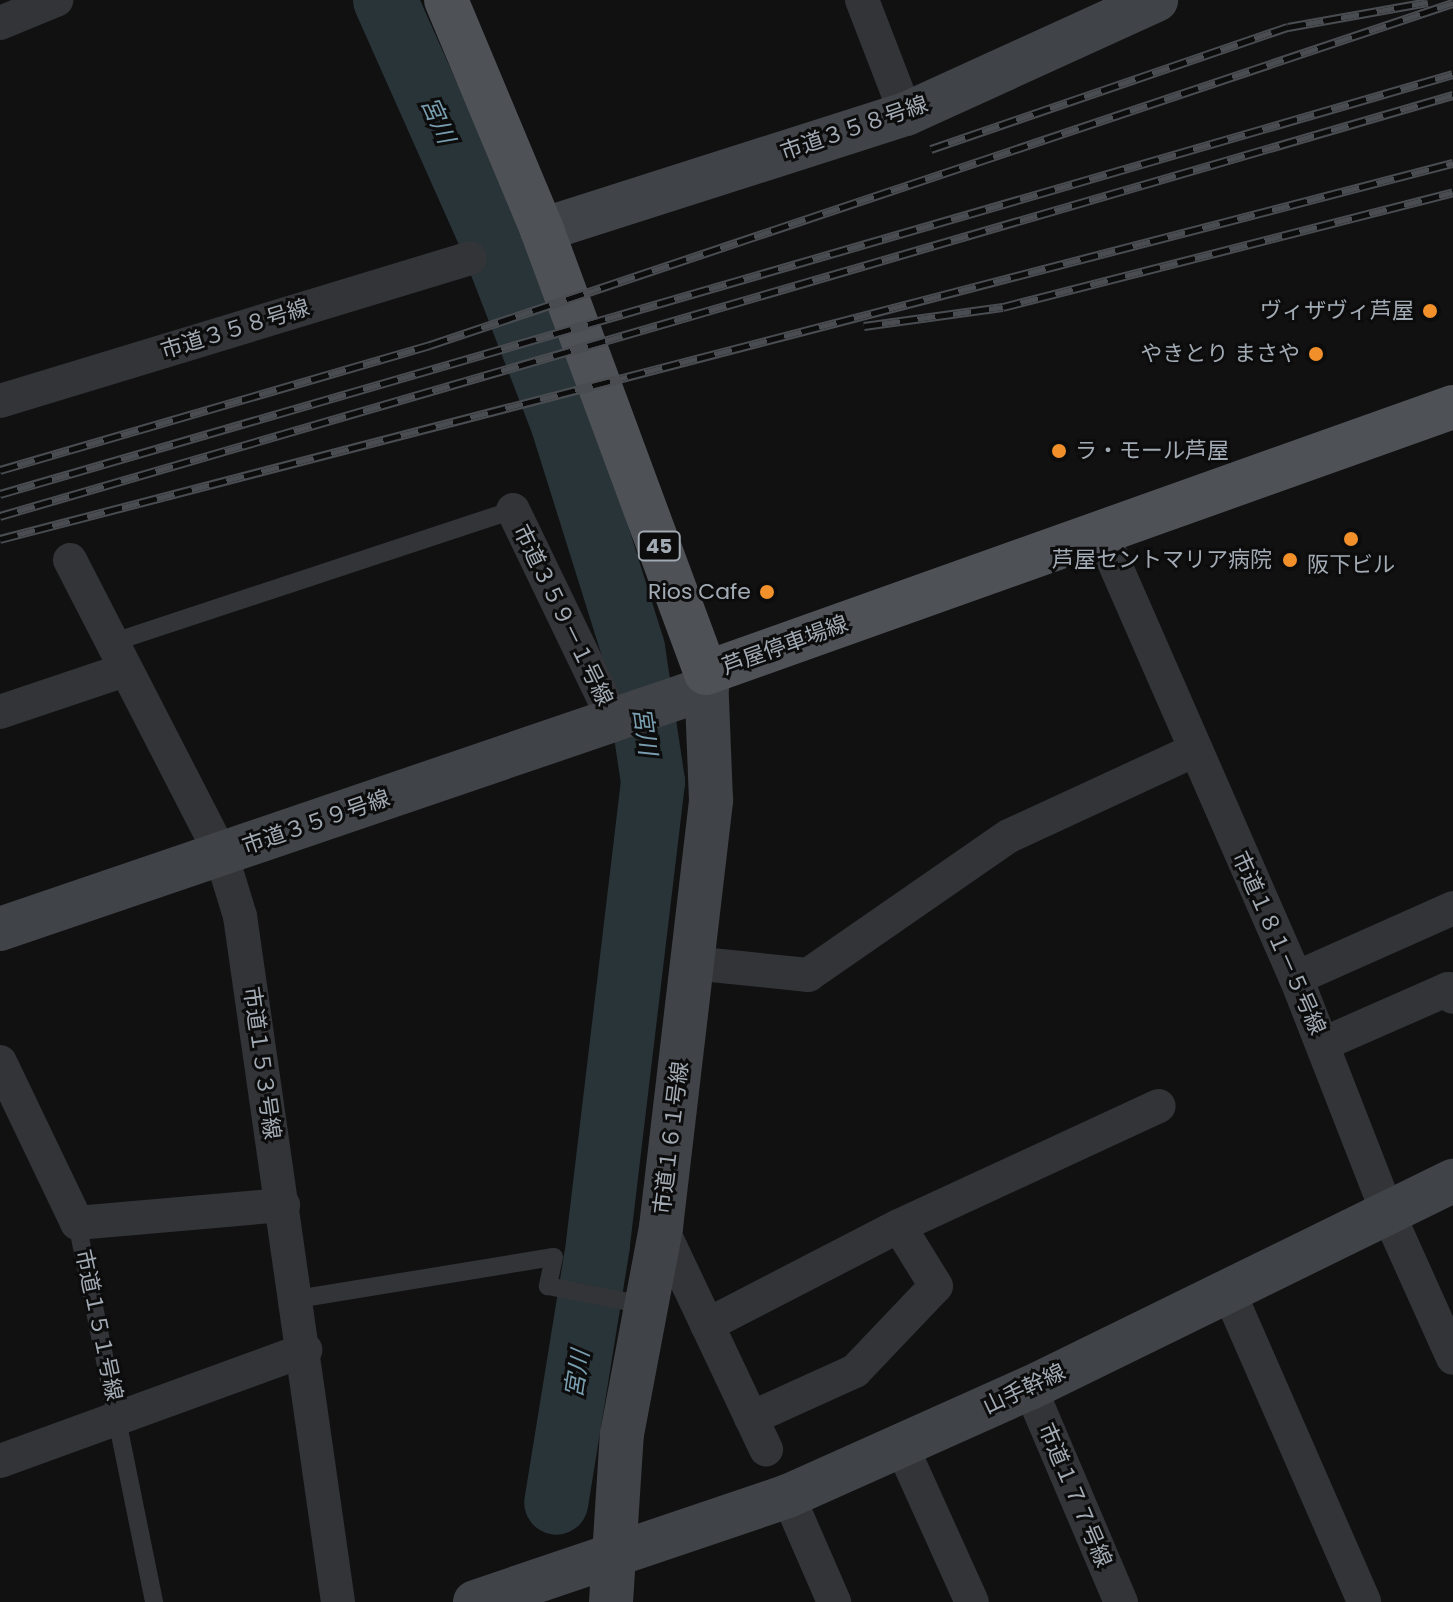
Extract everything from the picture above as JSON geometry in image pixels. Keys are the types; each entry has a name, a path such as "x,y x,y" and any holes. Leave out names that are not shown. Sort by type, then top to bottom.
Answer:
{"main road":[{"name":"芦屋停車場線","path":"446,0 542,230 707,681 1100,530 1453,407"}],"street":[{"path":"0,23 56,0"},
{"path":"862,0 906,114"},
{"name":"市道３５８号線","path":"542,230 906,114 1156,0"},
{"name":"市道３５８号線","path":"0,401 470,258"},
{"name":"市道３５９－１号線","path":"513,510 637,712"},
{"name":"市道１８１－５号線","path":"1100,530 1193,751 1296,978 1387,1211 1453,1358"},
{"name":"市道１５３号線","path":"70,560 221,854 240,916 305,1350 338,1602"},
{"path":"0,712 118,656"},
{"name":"市道３５９号線","path":"0,929 637,712 707,681"},
{"name":"市道１６１号線","path":"611,1602 598,1563 622,1434 625,1301 661,1227 711,800 707,681"},
{"path":"692,963 808,975 1009,836 1193,751"},
{"path":"1296,978 1453,908"},
{"path":"1323,1044 1448,989 1453,997"},
{"name":"市道１５１号線","path":"0,1062 77,1223"},
{"path":"707,1325 899,1226 1159,1106"},
{"name":"山手幹線","path":"475,1602 598,1563 788,1496 1030,1388 1453,1181"},
{"path":"77,1223 283,1205"},
{"path":"751,1418 855,1371 936,1286 899,1226"},
{"path":"661,1227 766,1449"},
{"path":"1228,1290 1364,1602"},
{"path":"0,1461 305,1350"},
{"name":"市道１７７号線","path":"1030,1388 1121,1602"},
{"path":"901,1445 972,1602"},
{"path":"788,1496 834,1602"}],"lane":[{"path":"118,656 513,510"},
{"name":"市道１５１号線","path":"77,1223 154,1602"},
{"path":"297,1299 554,1257 548,1286 625,1301"}],"waterway":[{"name":"宮川","path":"385,0 491,238 563,425 633,648 653,782 598,1245 556,1503"}],"railway":[{"path":"931,149 1288,27 1428,2"},
{"path":"0,470 430,345 1453,3"},
{"path":"0,494 1453,74"},
{"path":"0,516 1453,95"},
{"path":"0,539 1453,163"},
{"path":"864,326 1003,307 1453,192"}],"place":[{"name":"ヴィザヴィ芦屋","path":"1430,311"},
{"name":"やきとり まさや","path":"1316,354"},
{"name":"ラ・モール芦屋","path":"1059,451"},
{"name":"阪下ビル","path":"1351,539"},
{"name":"芦屋セントマリア病院","path":"1290,560"},
{"name":"Rios Cafe","path":"767,592"}]}
